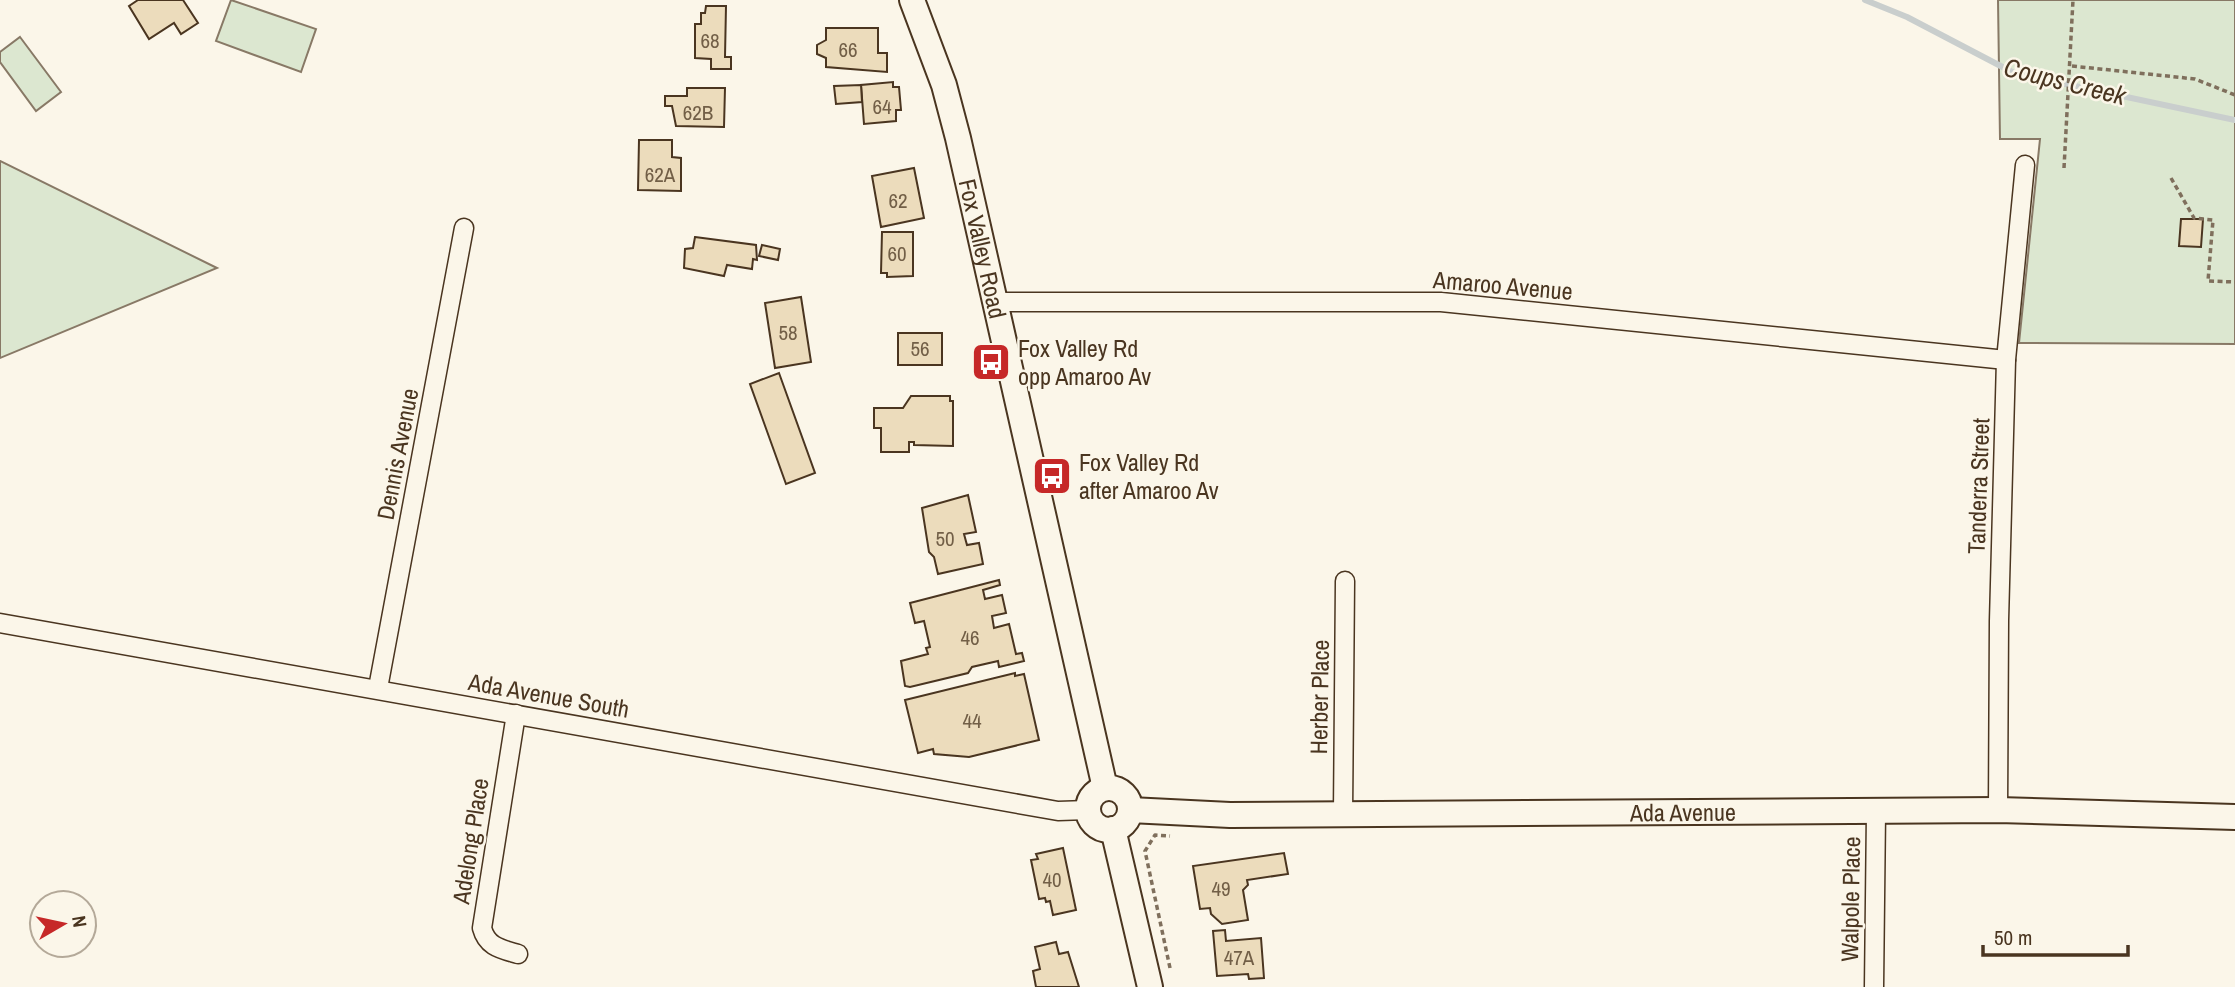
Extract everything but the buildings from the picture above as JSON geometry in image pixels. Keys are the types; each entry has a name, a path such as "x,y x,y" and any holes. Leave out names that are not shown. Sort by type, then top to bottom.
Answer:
{"main road":[{"name":"Fox Valley Road","path":"912,0 944,85 1105,788"},
{"path":"1105,788 1123,793 1130,810 1125,823 1114,830 1097,826 1088,810 1093,796 1105,788"},
{"name":"Ada Avenue","path":"1130,810 1172,814 1343,814 1998,810 2235,817"},
{"path":"1114,830 1150,987"}],"street":[{"name":"Tanderra Street","path":"1998,810 1999,621 2006,360 2025,165"},
{"name":"Dennis Avenue","path":"378,688 464,228"},
{"name":"Amaroo Avenue","path":"993,302 1441,302 2006,360"},
{"name":"Herber Place","path":"1343,814 1345,582"},
{"name":"Ada Avenue South","path":"0,623 378,688 1058,811 1088,810"},
{"name":"Adelong Place","path":"516,714 482,928 487,941 495,947 518,954"},
{"name":"Walpole Place","path":"1874,987 1875,812"}],"path":[{"path":"2064,168 2072,66 2073,0"},
{"path":"2072,66 2195,79 2235,95"},
{"path":"2171,178 2194,218 2213,220 2208,281 2235,282"},
{"path":"1170,969 1145,852 1155,835 1171,836"}],"green space":[{"path":"231,0 316,29 301,72 216,41"},
{"path":"1998,0 2235,0 2235,344 2019,343 2040,139 2000,139"},
{"path":"20,37 61,92 36,111 0,62 0,52"},
{"path":"0,161 217,268 0,358"}],"waterway":[{"name":"Coups Creek","path":"1865,0 1907,17 2014,73 2235,120"}],"place":[{"name":"Fox Valley Rd opp Amaroo Av","path":"991,362"},
{"name":"Fox Valley Rd after Amaroo Av","path":"1052,476"}]}
